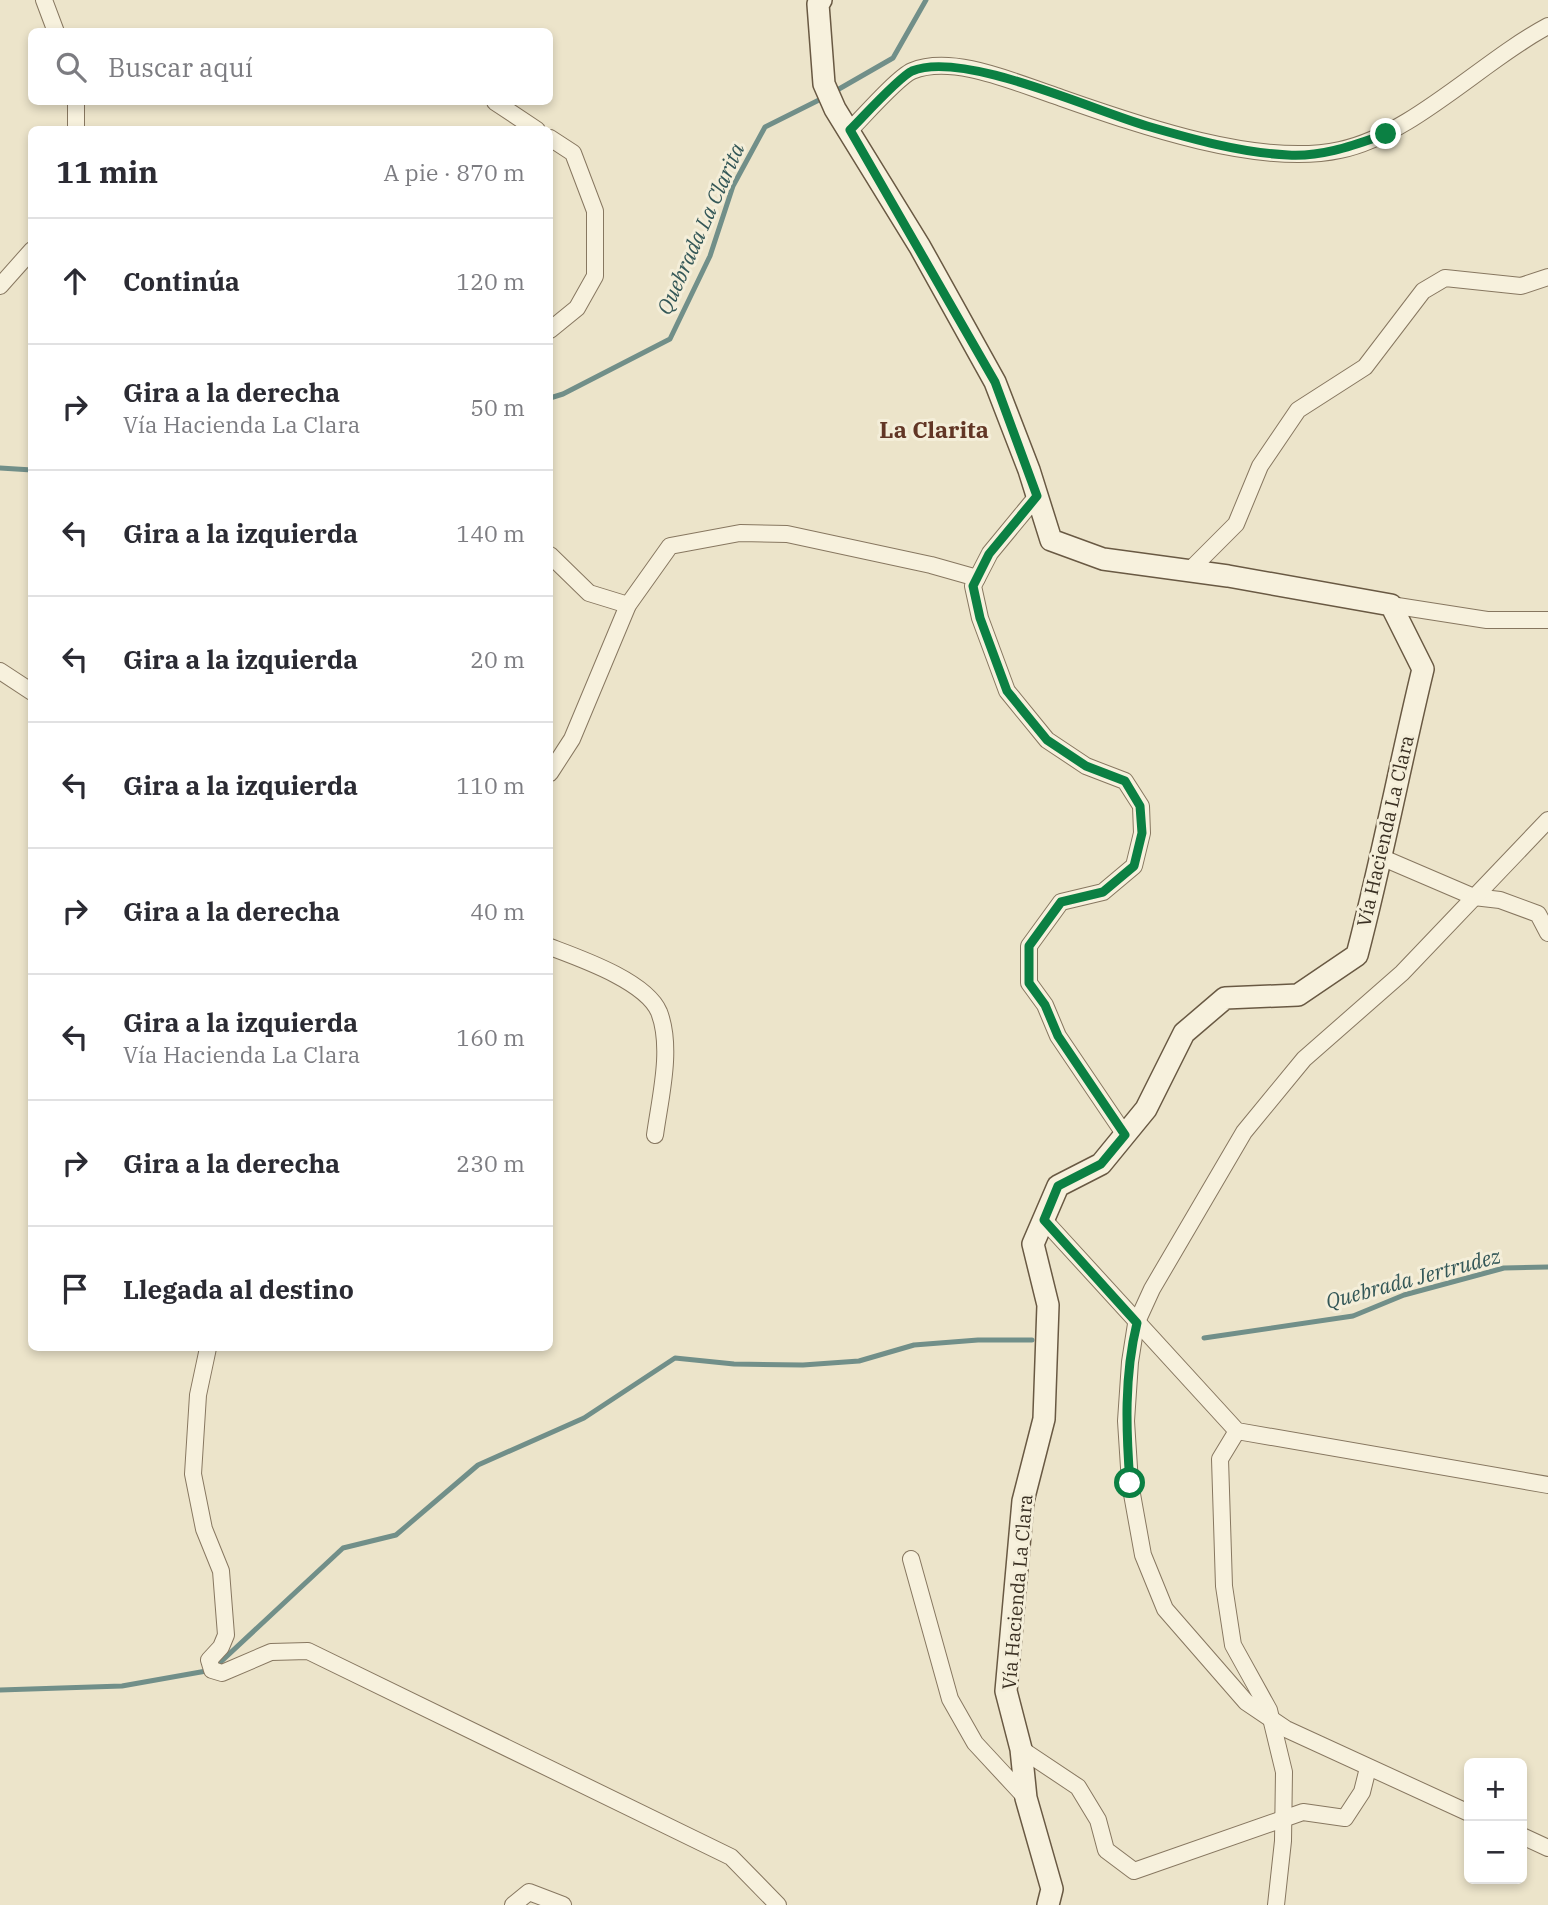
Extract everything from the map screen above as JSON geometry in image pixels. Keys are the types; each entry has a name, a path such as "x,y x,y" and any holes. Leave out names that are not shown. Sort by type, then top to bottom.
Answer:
{"street":[{"path":"44,0 54,28"},
{"path":"821,0 818,4 824,84 835,109 850,130 995,382 1051,540 1103,559 1189,570 1487,620 1548,620"},
{"path":"850,130 911,72 947,65 1014,80 1147,126 1237,147 1289,155 1340,150 1386,134 1548,26"},
{"path":"76,105 76,126"},
{"path":"500,105 531,126"},
{"path":"553,140 573,153 595,211 595,276 577,308 553,328"},
{"path":"0,286 28,254"},
{"path":"1189,570 1236,524 1260,466 1298,410 1365,367 1423,291 1445,278 1521,286 1548,277"},
{"path":"1037,496 989,554 973,586 980,618 1007,691 1047,740 1086,766 1125,781 1140,806 1142,833 1134,866 1103,892 1061,902 1029,946 1029,983 1045,1005 1058,1036 1125,1135"},
{"path":"553,768 572,739 628,605 670,547 740,533 788,534 931,565 977,578"},
{"path":"553,558 589,593 628,605"},
{"name":"Vía Hacienda La Clara","path":"1048,1905 1052,1889 1026,1798 1021,1749 1006,1691 1023,1501 1044,1419 1048,1305 1033,1244 1058,1186 1101,1164 1125,1135 1146,1109 1184,1033 1225,998 1298,995 1357,955 1383,858 1398,772 1423,669 1391,605"},
{"path":"0,671 28,689"},
{"path":"1464,1811 1368,1768 1286,1729 1271,1719 1246,1702 1209,1664 1165,1609 1143,1555 1130,1483 1126,1422 1130,1362 1137,1323 1159,1277 1244,1132 1304,1059 1402,973 1548,820"},
{"path":"1383,858 1474,898 1500,900 1538,914 1548,933"},
{"path":"553,948 595,964 637,989 658,1010 664,1036 655,1135"},
{"path":"1044,1220 1237,1431 1548,1485"},
{"path":"207,1351 198,1395 193,1474 204,1529 221,1571 226,1635 221,1647 209,1660 212,1670 222,1673 271,1653 308,1651 731,1857 778,1905"},
{"path":"1237,1431 1220,1459 1224,1586 1233,1645 1271,1719 1284,1772 1283,1841 1276,1905"},
{"path":"911,1559 950,1699 975,1743 1026,1798"},
{"path":"1021,1749 1078,1787 1098,1820 1106,1850 1133,1871 1303,1812 1345,1818 1362,1792 1368,1768"},
{"path":"1527,1838 1548,1848"},
{"path":"513,1905 529,1892 563,1905"}],"waterway":[{"name":"Quebrada La Clarita","path":"832,93 893,58 926,0"},
{"name":"Quebrada La Clarita","path":"553,397 670,339 710,256 733,186 765,127 823,98"},
{"name":"Quebrada La Clarita","path":"0,468 28,470"},
{"name":"Quebrada Jertrudez","path":"1204,1338 1353,1316 1404,1295 1504,1268 1548,1267"},
{"name":"Quebrada Jertrudez","path":"0,1690 122,1686 212,1670 343,1548 396,1535 478,1465 584,1418 675,1358 734,1364 803,1365 859,1361 914,1345 978,1340 1032,1340"}],"district":[{"name":"La Clarita","path":"934,430"}],"route":[{"path":"1130,1483 1126,1422 1130,1362 1137,1323 1044,1220 1058,1186 1101,1164 1125,1135 1058,1036 1045,1005 1029,983 1029,946 1061,902 1103,892 1134,866 1142,833 1140,806 1125,781 1086,766 1047,740 1007,691 980,618 973,586 989,554 1037,496 995,382 920,247 850,130 911,72 947,65 1014,80 1147,126 1237,147 1289,155 1340,150 1386,134"}]}
